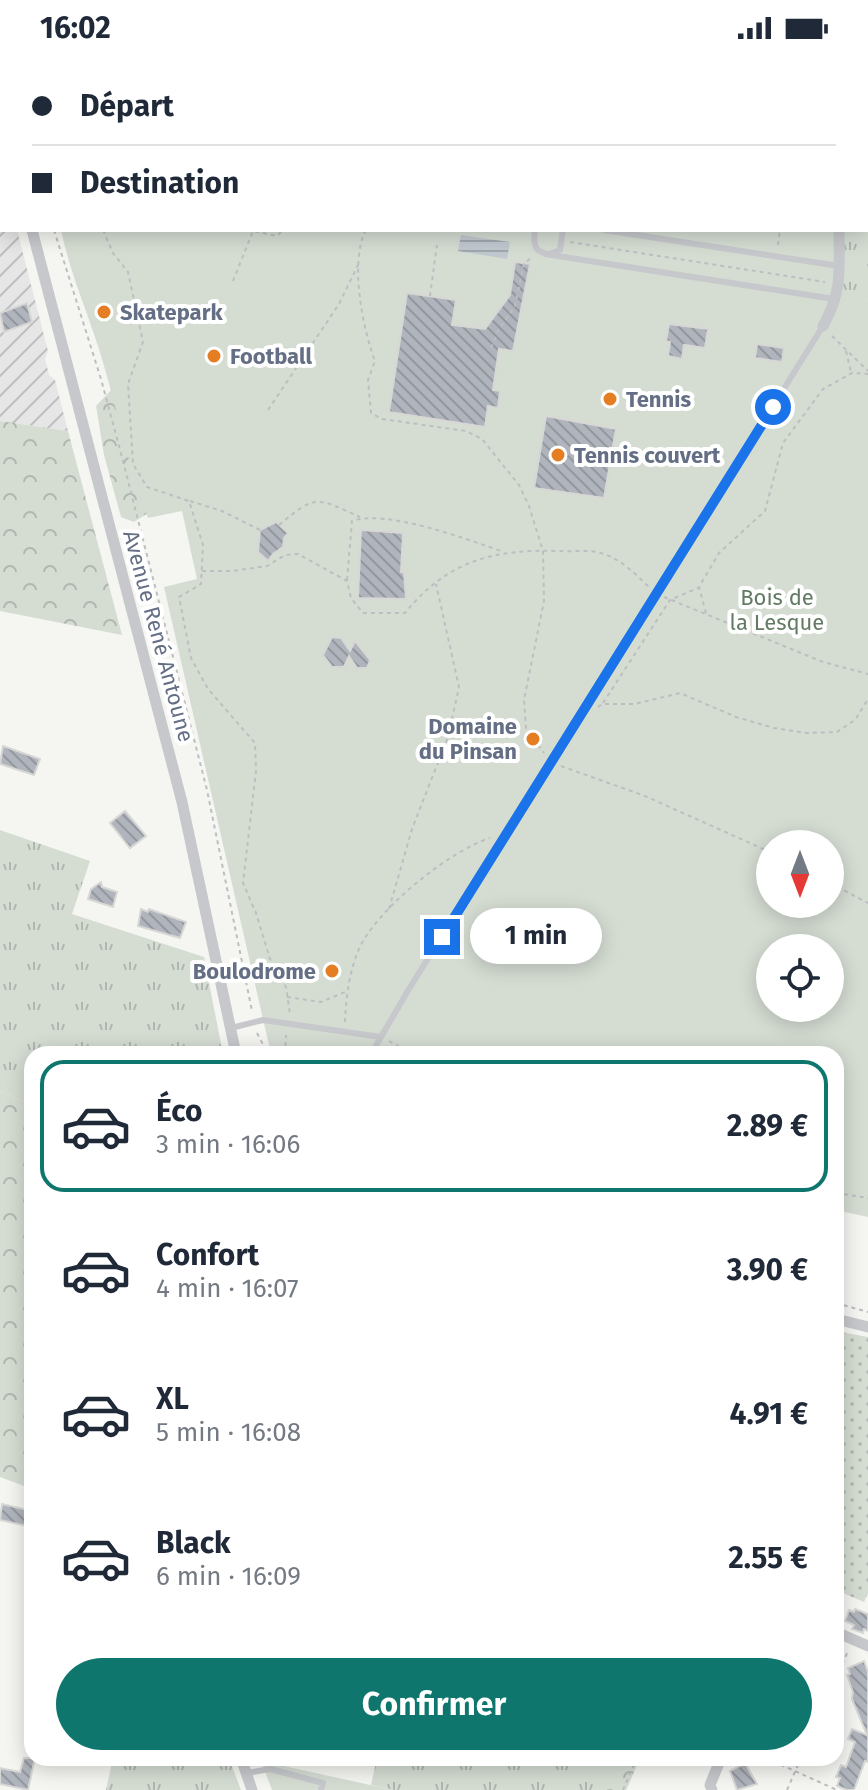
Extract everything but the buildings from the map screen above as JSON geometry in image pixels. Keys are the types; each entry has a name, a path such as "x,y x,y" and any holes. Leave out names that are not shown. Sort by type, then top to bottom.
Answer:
{"street":[{"name":"Avenue René Antoune","path":"33,232 182,802 234,1046"},
{"path":"823,326 836,299 839,232"},
{"path":"844,1321 868,1327"},
{"path":"844,1635 868,1646"},
{"path":"244,1766 252,1790"},
{"path":"712,1790 710,1785 718,1766"}],"lane":[{"path":"535,232 533,244 542,253 836,299"},
{"path":"542,253 560,250 563,232"},
{"path":"617,232 839,266"},
{"path":"376,1046 823,326"},
{"path":"230,1028 263,1020 381,1037"},
{"path":"246,1773 270,1769 323,1783 321,1790"}],"path":[{"path":"55,232 101,379 207,790 254,1022 264,1046"},
{"path":"104,232 113,253 128,272 143,342 128,384 133,464 147,487 222,511 260,530"},
{"path":"233,281 252,232"},
{"path":"257,232 277,236 281,232"},
{"path":"366,232 360,262 360,290 367,340 375,361 368,380 371,413 382,419 456,427 482,439 519,485 529,506 543,551 544,601 524,700 526,728 551,763 645,796 756,846"},
{"path":"779,239 780,232"},
{"path":"561,241 838,284"},
{"path":"430,296 437,245"},
{"path":"491,348 515,306 524,263 542,253"},
{"path":"268,410 339,304 360,262"},
{"path":"823,326 868,373"},
{"path":"846,351 852,373"},
{"path":"593,711 602,704 670,600 699,587 719,553 765,511 783,443 823,389 852,373 868,373"},
{"path":"189,501 203,545 201,584 179,597 184,631 191,658 208,689 255,743 256,771 243,883 270,959 286,987 290,1017 286,1022 285,1046"},
{"path":"279,525 311,501 326,502 361,518"},
{"path":"504,552 392,519 361,518 352,521 347,581 351,598 363,613 405,613 424,590 436,582 462,566 504,552 601,553 626,566 656,594 823,662 868,674"},
{"path":"202,571 267,566 285,555 298,554 347,581"},
{"path":"389,909 412,829 448,737 459,687 436,582"},
{"path":"699,587 707,615"},
{"path":"860,672 868,669"},
{"path":"602,704 635,704 680,693 736,717 806,733 837,732 855,720 868,699"},
{"path":"344,1031 346,992 359,948 389,909 437,866 480,841 507,832"},
{"path":"844,890 868,903"},
{"path":"287,997 321,1002 346,992"},
{"path":"381,1037 397,1046"},
{"path":"844,1194 868,1198"},
{"path":"844,1305 868,1312"},
{"path":"844,1660 853,1639"},
{"path":"623,1790 634,1766"},
{"path":"784,1766 837,1790"},
{"path":"787,1790 797,1766"}],"shaded area":[{"path":"0,232 18,232 48,351 45,359 49,375 55,380 68,431 0,421"},
{"path":"461,235 510,242 507,259 458,251"}],"green space":[{"name":"Domaine du Pinsan","path":"62,232 839,232 836,295 868,301 868,1217 844,1212 844,1046 269,1046 164,587 197,579 182,511 148,518"},
{"path":"839,232 868,232 868,301 836,296"},
{"path":"135,386 183,508 148,513 134,522 121,517 104,455 96,406 111,390"},
{"path":"0,421 68,431 122,635 0,611"},
{"path":"0,830 90,861 72,914 204,957 221,1046 24,1046 24,1102 0,1091"},
{"path":"0,1091 24,1102 24,1486 0,1477"},
{"path":"844,1332 868,1337 868,1593 864,1602 844,1593"},
{"path":"111,1766 232,1766 241,1790 106,1790"},
{"path":"263,1766 284,1766 393,1790 272,1790"},
{"path":"375,1766 636,1766 626,1790 393,1790 371,1785"},
{"path":"600,1766 636,1766 626,1790 596,1790"}],"place":[{"name":"Skatepark","path":"104,312"},
{"name":"Football","path":"214,356"},
{"name":"Tennis","path":"610,399"},
{"name":"Tennis couvert","path":"558,455"},
{"name":"Domaine du Pinsan","path":"533,739"},
{"name":"Boulodrome","path":"332,971"}],"route":[{"path":"442,937 773,407"}],"park label":[{"name":"Bois de la Lesque","path":"777,610"}]}
